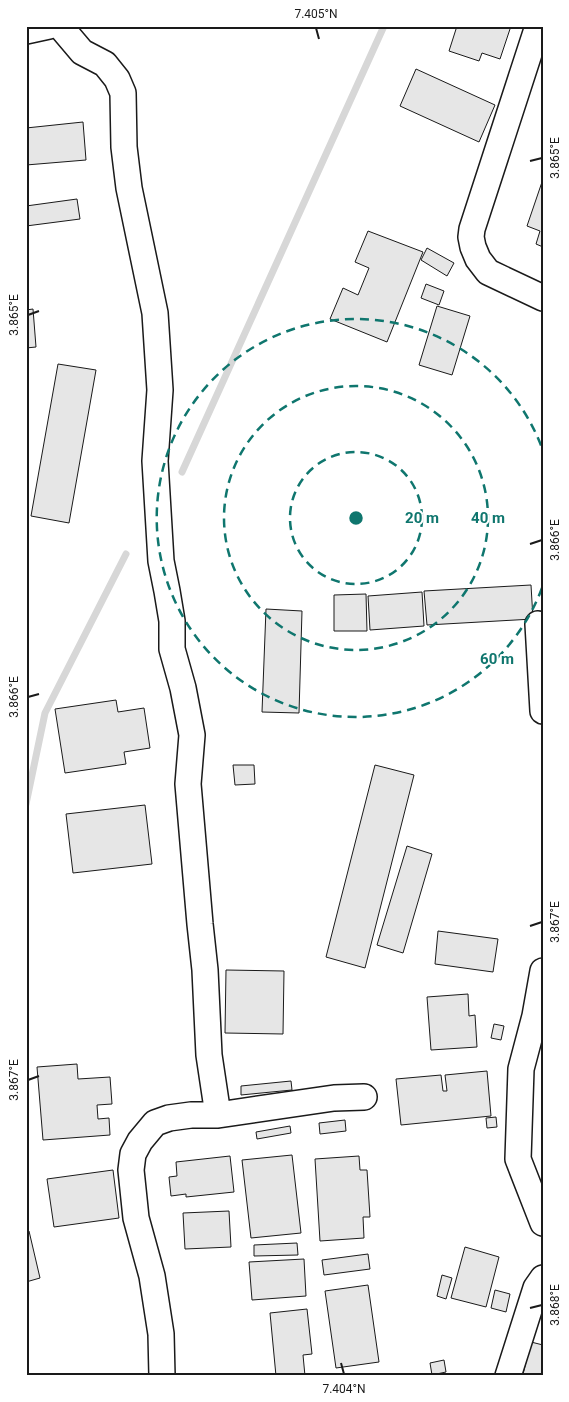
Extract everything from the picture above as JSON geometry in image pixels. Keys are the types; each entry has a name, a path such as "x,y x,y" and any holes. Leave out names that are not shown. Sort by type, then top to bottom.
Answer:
{"street":[{"path":"26,31 49,26"},
{"path":"60,26 82,52 105,64 117,80 123,93 124,147 129,188 155,313 160,390 155,461 161,560 172,621 172,649 192,735 188,784 205,970 209,1055 218,1115"},
{"path":"538,26 472,229 471,238 478,259 488,272 543,298"},
{"path":"538,624 543,711"},
{"path":"543,971 535,1016 521,1069 518,1159 543,1223"},
{"path":"162,1376 161,1334 152,1276 136,1218 131,1170 133,1154 140,1141 155,1123 169,1118 191,1115 218,1115 334,1098 364,1097"},
{"path":"503,1375 536,1288 543,1278"}],"building":[{"path":"457,26 511,26 500,59 482,53 479,61 449,51"},
{"path":"416,69 495,105 479,142 400,106"},
{"path":"83,122 86,160 26,165 26,128"},
{"path":"543,179 543,247 536,244 540,231 527,226"},
{"path":"77,199 80,219 26,226 26,206"},
{"path":"368,231 423,252 387,342 330,319 343,288 358,295 369,268 355,262"},
{"path":"427,248 454,263 447,276 421,260"},
{"path":"426,284 444,291 439,305 421,298"},
{"path":"437,306 470,316 452,375 419,365"},
{"path":"33,309 36,347 26,348 26,310"},
{"path":"58,364 96,370 69,523 31,516"},
{"path":"531,585 533,619 427,625 424,591"},
{"path":"422,592 424,626 370,630 368,596"},
{"path":"366,594 367,631 334,631 334,595"},
{"path":"266,609 302,611 299,713 262,712"},
{"path":"116,700 118,712 144,708 150,748 124,752 126,764 65,773 55,709"},
{"path":"233,765 254,765 255,784 235,785"},
{"path":"375,765 414,775 365,968 326,957"},
{"path":"145,805 152,864 73,873 66,814"},
{"path":"407,846 432,854 403,953 377,945"},
{"path":"438,931 498,939 493,972 435,964"},
{"path":"226,970 284,971 283,1034 225,1033"},
{"path":"468,994 469,1016 475,1015 477,1047 431,1050 427,997"},
{"path":"494,1024 504,1026 501,1040 491,1038"},
{"path":"77,1064 78,1079 110,1077 112,1104 97,1105 98,1119 109,1118 110,1135 43,1140 37,1067"},
{"path":"487,1071 491,1116 401,1125 396,1079 441,1075 443,1091 447,1091 445,1075"},
{"path":"291,1081 292,1090 241,1095 241,1086"},
{"path":"496,1117 497,1127 487,1128 486,1118"},
{"path":"345,1120 346,1131 320,1134 319,1123"},
{"path":"290,1126 291,1133 257,1139 256,1132"},
{"path":"292,1155 301,1233 251,1238 242,1160"},
{"path":"230,1156 234,1192 186,1197 186,1194 171,1196 169,1177 177,1176 176,1162"},
{"path":"359,1156 360,1170 367,1170 370,1217 363,1217 364,1238 320,1241 315,1159"},
{"path":"113,1170 119,1218 54,1227 47,1179"},
{"path":"229,1211 231,1247 185,1249 183,1213"},
{"path":"29,1231 40,1278 26,1282 26,1232"},
{"path":"297,1243 298,1255 254,1256 254,1245"},
{"path":"465,1247 499,1257 486,1307 451,1298"},
{"path":"368,1254 370,1269 324,1275 322,1260"},
{"path":"304,1259 306,1296 252,1300 249,1262"},
{"path":"442,1275 452,1278 446,1299 437,1296"},
{"path":"368,1285 379,1362 336,1368 325,1291"},
{"path":"495,1290 510,1294 506,1312 491,1308"},
{"path":"307,1309 312,1354 303,1355 305,1376 276,1376 270,1313"},
{"path":"531,1342 543,1345 543,1376 523,1374"},
{"path":"444,1360 446,1372 432,1375 430,1363"}],"waterway":[{"path":"182,472 384,26"},
{"path":"26,804 45,713 126,554"}]}
